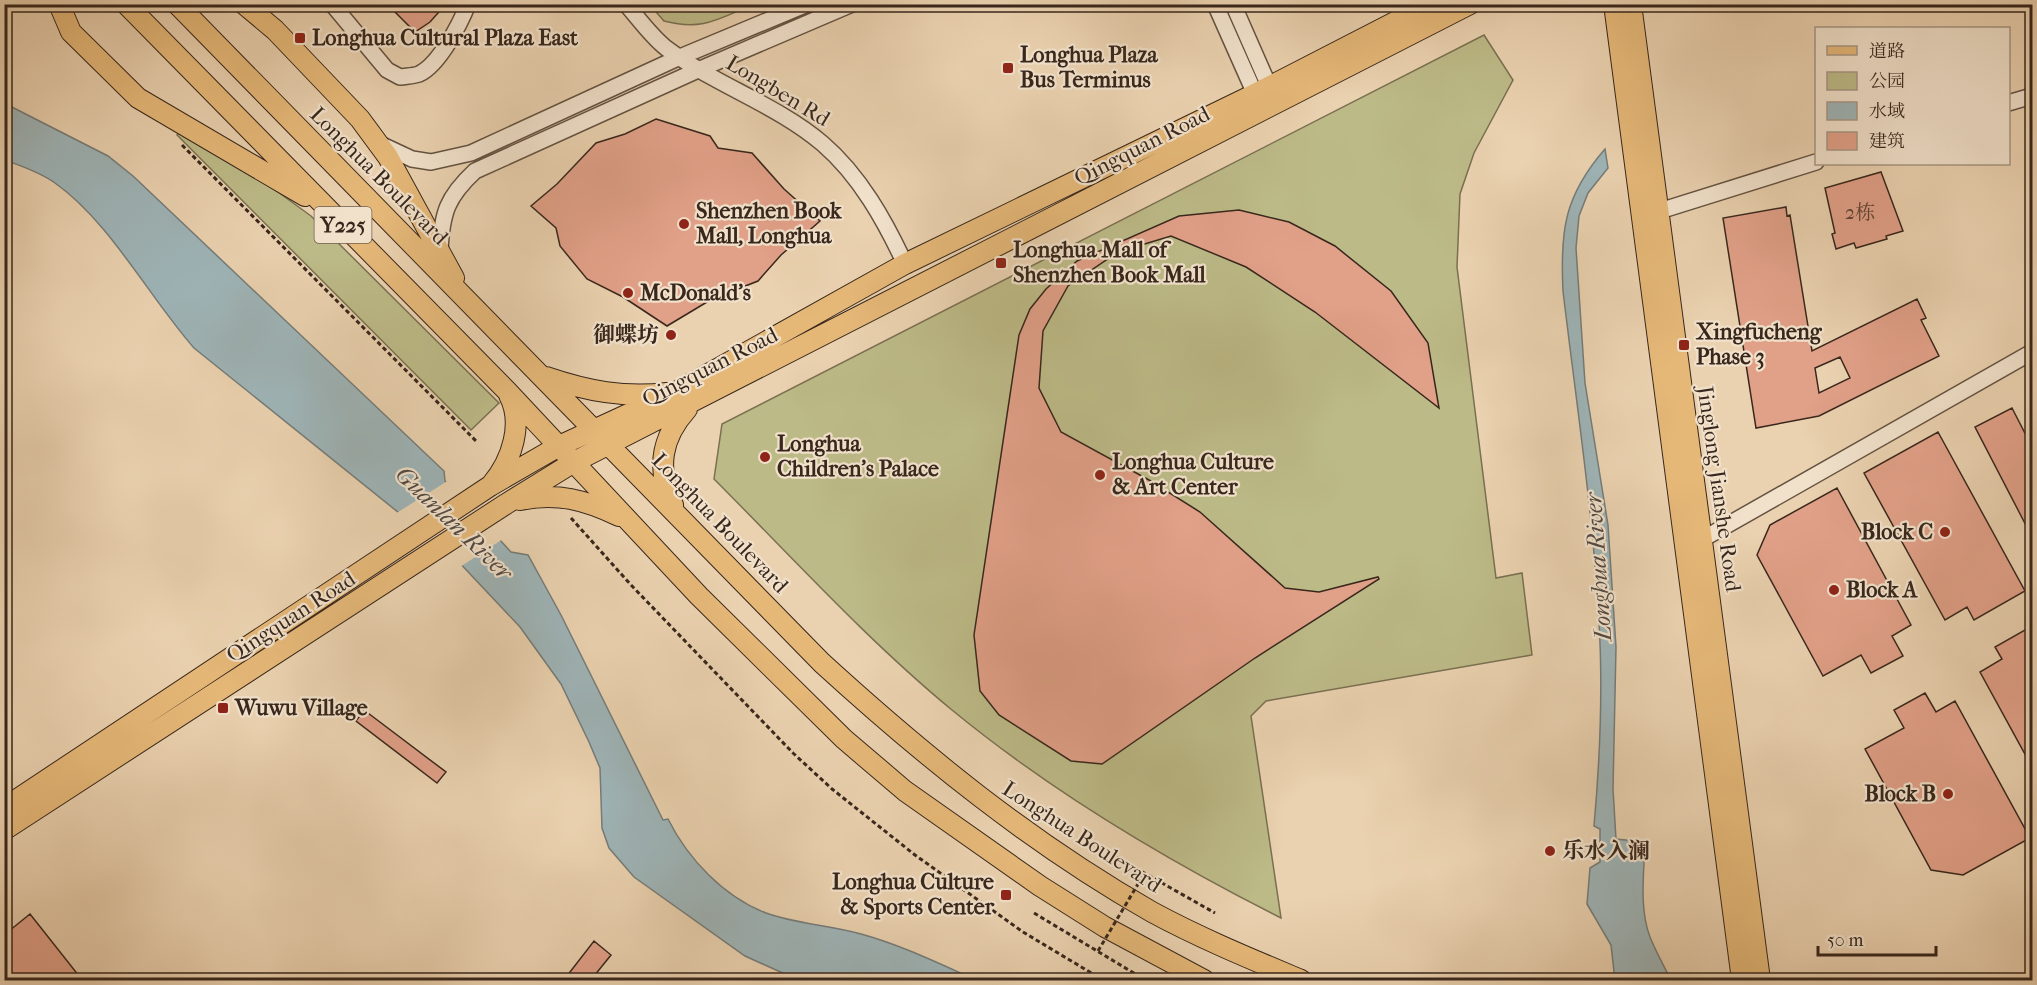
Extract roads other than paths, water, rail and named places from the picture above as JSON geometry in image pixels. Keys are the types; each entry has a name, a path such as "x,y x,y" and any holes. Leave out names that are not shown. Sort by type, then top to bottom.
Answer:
{"main road":[{"path":"59,4 71,32 138,98 325,207"},
{"name":"Y225","path":"126,4 574,462"},
{"name":"Longhua Boulevard","path":"177,4 822,663 934,763 1048,848 1155,913 1301,981"},
{"name":"Qingquan Road","path":"4,830 506,504 574,462 611,446 684,398 905,264 1262,90 1430,4"},
{"name":"Qingquan Road","path":"4,808 490,486 559,446 639,411 684,398 1470,4"},
{"name":"Jinglong Jianshe Road","path":"1614,4 1650,214 1701,540 1760,981"},
{"name":"Jinglong Jianshe Road","path":"1631,4 1650,214 1742,981"},
{"path":"255,7 360,119 388,157 463,295"},
{"path":"542,375 600,393 684,398 662,452 666,484 678,516"},
{"path":"490,486 501,470 514,439 516,415 508,392"},
{"path":"574,462 699,596 795,692 905,791 1095,921 1202,980"},
{"path":"506,504 539,496 566,496 628,519"}],"street":[{"path":"332,4 387,70 400,77 420,74 439,55 459,26 468,4"},
{"name":"Longben Rd","path":"626,4 650,33 698,70 792,122 822,143 861,186 905,264"},
{"path":"375,141 412,159 431,162 448,160 491,145 680,57 807,4"},
{"path":"440,250 447,205 459,186 475,171 698,70 852,4"},
{"path":"1215,4 1262,90"},
{"path":"1233,4 1262,90"},
{"path":"2010,102 2032,96"},
{"path":"1650,214 1815,162"},
{"path":"1701,540 2032,351"}],"water":[{"name":"Guanlan River","path":"4,103 108,156 133,176 444,471 445,481 511,552 528,555 561,615 663,820 668,819 697,862 722,887 766,913 876,938 976,980 798,980 745,956 634,877 609,848 602,828 600,768 589,742 561,684 520,627 455,558 194,348 111,239 75,199 43,176 5,160"},
{"name":"Longhua River","path":"1605,149 1608,168 1588,193 1579,216 1576,248 1585,383 1608,525 1616,647 1613,789 1616,839 1645,842 1644,914 1652,943 1671,980 1615,980 1611,945 1587,904 1590,868 1600,862 1600,829 1594,826 1600,724 1600,647 1588,497 1562,270 1564,232 1573,199 1591,166"}],"place":[{"name":"Longhua Cultural Plaza East","path":"300,38"},
{"name":"Longhua Plaza Bus Terminus","path":"1008,68"},
{"name":"Shenzhen Book Mall, Longhua","path":"684,224"},
{"name":"Longhua Mall of Shenzhen Book Mall","path":"1001,263"},
{"name":"McDonald's","path":"628,293"},
{"name":"御蝶坊","path":"671,335"},
{"name":"Xingfucheng Phase 3","path":"1684,345"},
{"name":"Longhua Children's Palace","path":"765,457"},
{"name":"Longhua Culture & Art Center","path":"1100,475"},
{"name":"Block C","path":"1945,532"},
{"name":"Block A","path":"1834,590"},
{"name":"Wuwu Village","path":"223,708"},
{"name":"Block B","path":"1948,794"},
{"name":"乐水入澜","path":"1550,851"},
{"name":"Longhua Culture & Sports Center","path":"1006,895"}]}
